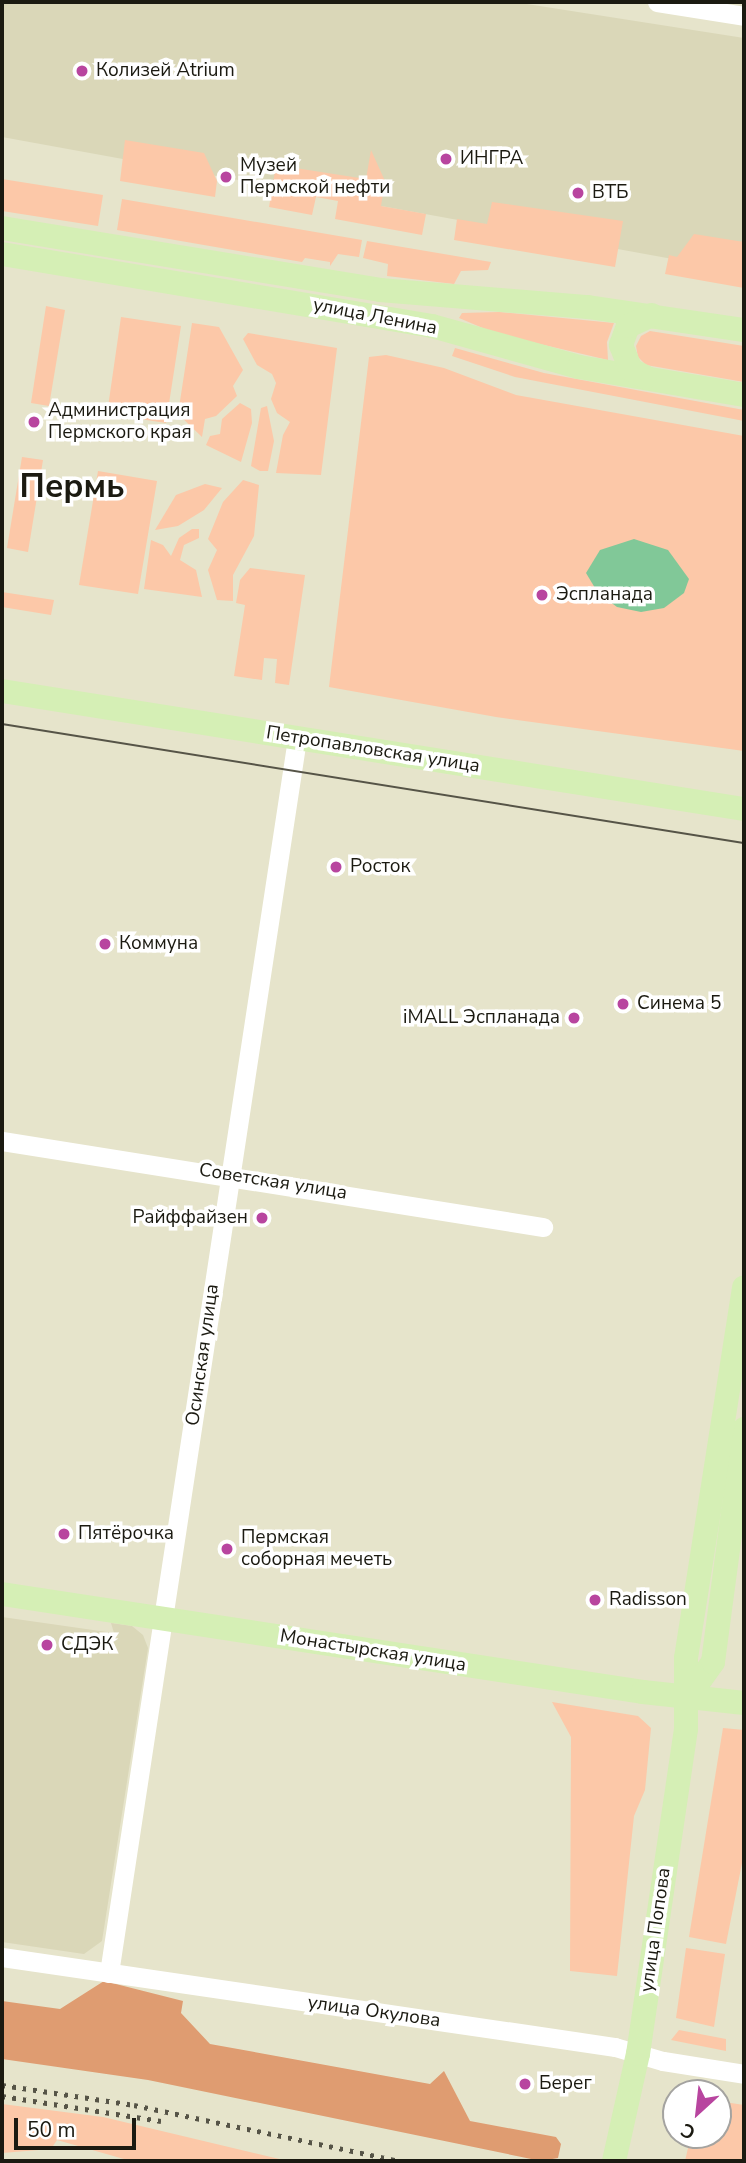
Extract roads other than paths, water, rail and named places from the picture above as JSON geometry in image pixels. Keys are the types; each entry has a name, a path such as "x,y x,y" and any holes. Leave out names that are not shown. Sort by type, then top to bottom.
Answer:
{"main road":[{"name":"улица Ленина","path":"2,228 380,289 652,315 744,330"},
{"name":"улица Ленина","path":"2,254 432,326 565,364 744,395"},
{"path":"646,378 631,370 621,345 628,326 652,315"},
{"name":"Петропавловская улица","path":"2,691 744,809"},
{"name":"улица Попова","path":"614,2161 638,2054 688,1697 685,1658 744,1288"},
{"name":"улица Попова","path":"688,1697 713,1662 744,1429"},
{"name":"Монастырская улица","path":"2,1594 688,1697 744,1703"}],"street":[{"path":"657,2 744,16"},
{"name":"Осинская улица","path":"109,1973 297,738"},
{"name":"Советская улица","path":"2,1141 543,1227"},
{"name":"улица Окулова","path":"2,1957 638,2054 744,2074"}],"tram line":[{"path":"2,724 744,843"}],"railway":[{"path":"2,2085 134,2105 399,2161"},
{"path":"2,2096 161,2121"}],"place":[{"name":"Колизей Atrium","path":"82,71"},
{"name":"ИНГРА","path":"446,159"},
{"name":"Музей Пермской нефти","path":"226,177"},
{"name":"ВТБ","path":"578,193"},
{"name":"Администрация Пермского края","path":"34,422"},
{"name":"Эспланада","path":"542,595"},
{"name":"Росток","path":"336,867"},
{"name":"Коммуна","path":"105,944"},
{"name":"Синема 5","path":"623,1004"},
{"name":"iMALL Эспланада","path":"574,1018"},
{"name":"Райффайзен","path":"262,1218"},
{"name":"Пятёрочка","path":"64,1534"},
{"name":"Пермская соборная мечеть","path":"227,1549"},
{"name":"Radisson","path":"595,1600"},
{"name":"СДЭК","path":"47,1645"},
{"name":"Берег","path":"525,2084"}],"district":[{"name":"Пермь","path":"72,487"}]}
